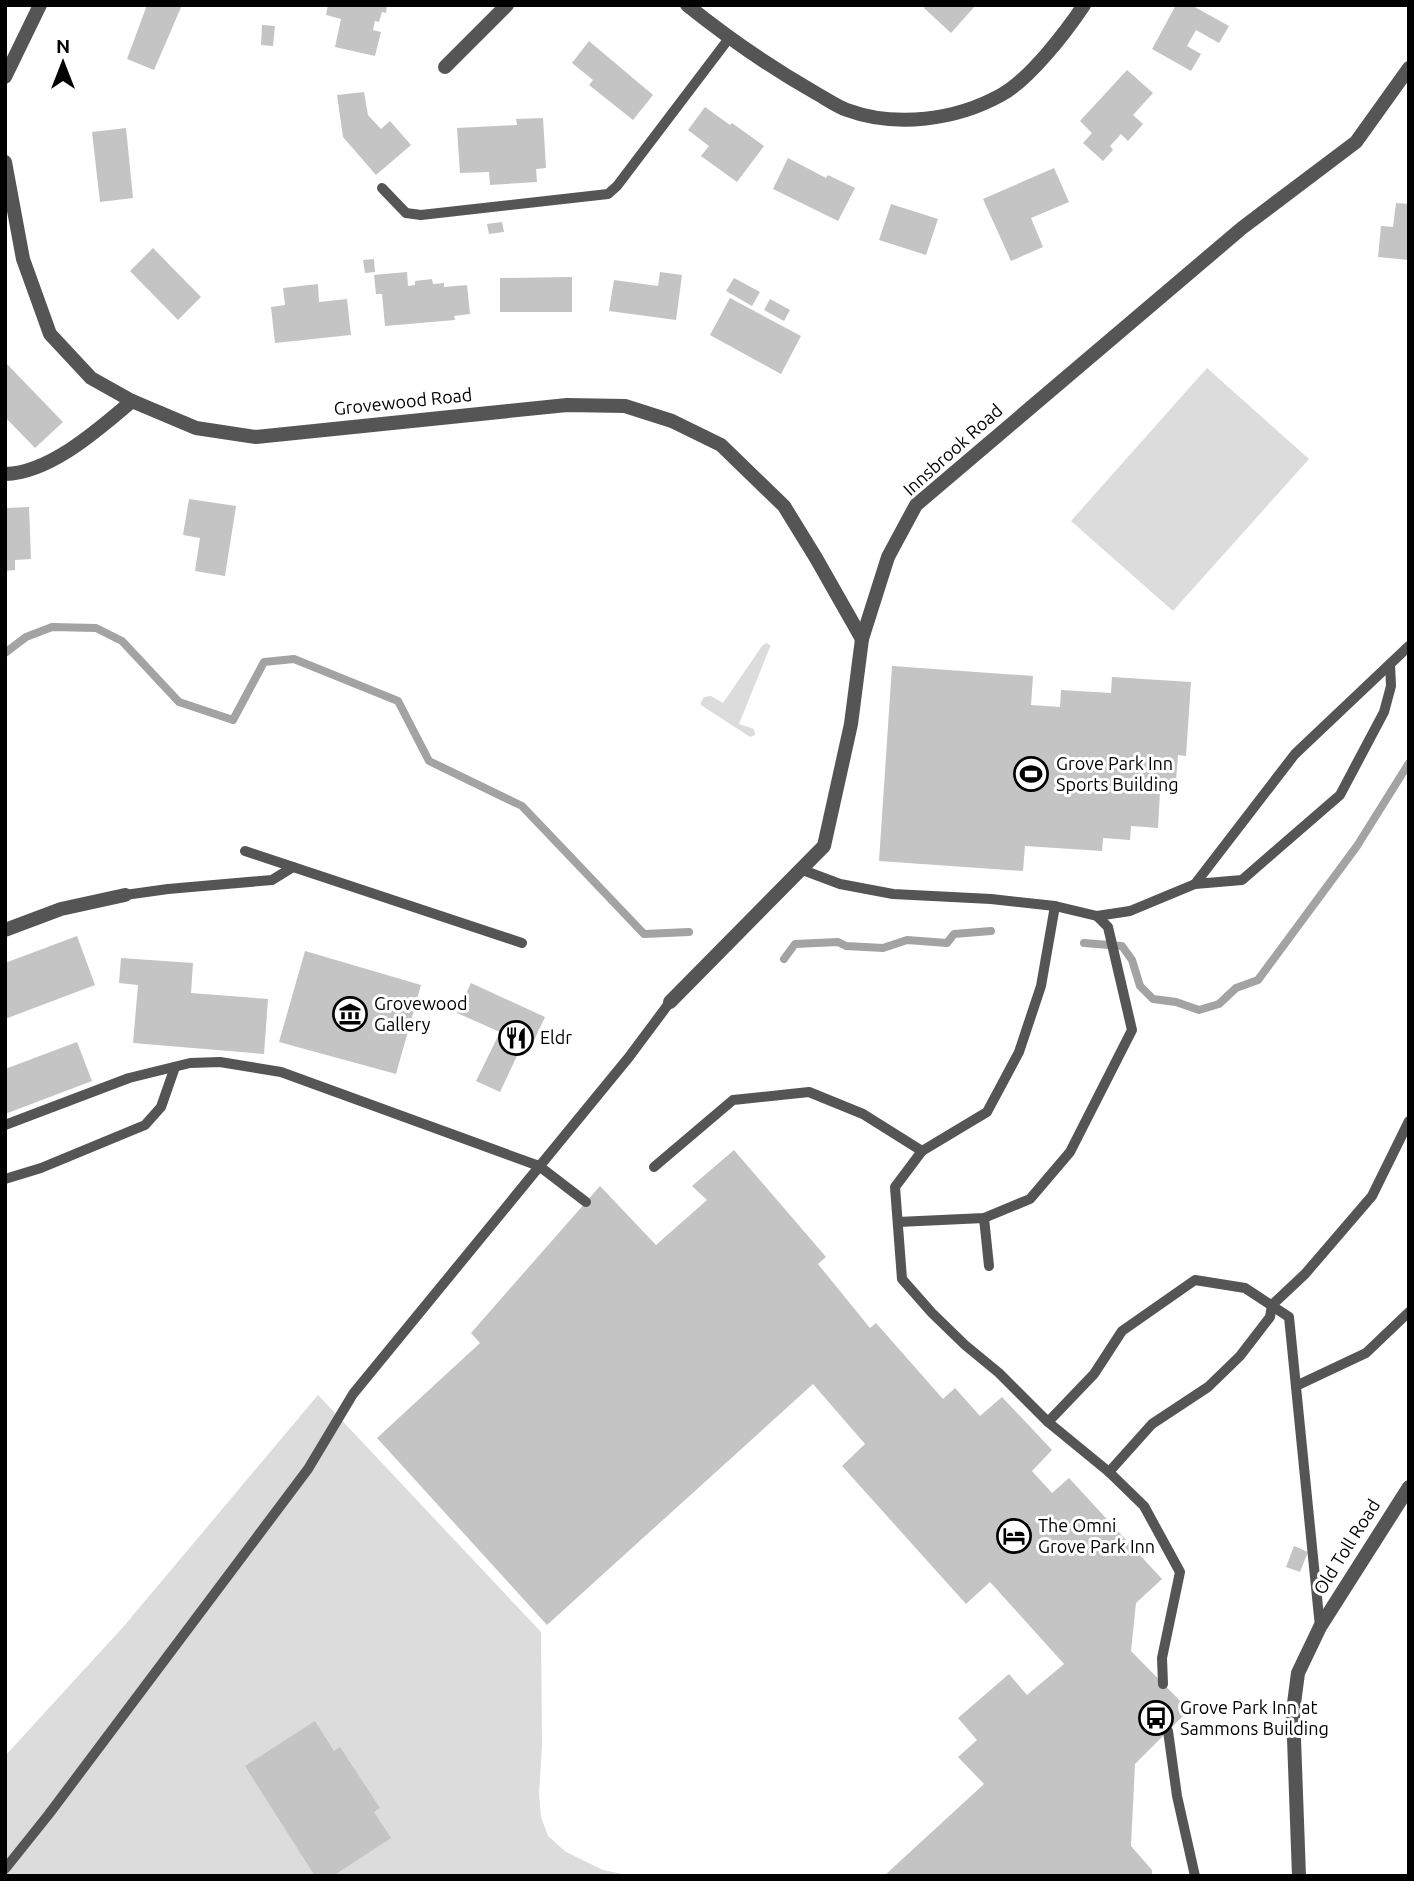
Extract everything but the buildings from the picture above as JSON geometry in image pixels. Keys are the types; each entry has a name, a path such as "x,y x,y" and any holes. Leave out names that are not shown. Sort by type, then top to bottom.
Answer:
{"street":[{"path":"5,78 40,5"},
{"path":"445,67 507,5"},
{"path":"687,5 791,79 846,110 881,118 916,120 964,111 1003,94 1044,57 1084,5"},
{"name":"Innsbrook Road","path":"670,1002 824,846 851,724 862,639 888,557 916,505 1242,228 1356,142 1409,68"},
{"name":"Grovewood Road","path":"5,162 23,259 50,334 91,378 132,401 195,428 256,437 567,405 625,407 672,421 721,444 784,506 862,639"},
{"path":"5,474 20,474 76,447 132,401"},
{"path":"5,930 61,909 125,895"},
{"name":"Old Toll Road","path":"1299,1876 1293,1711 1298,1673 1320,1628 1409,1487"}],"lane":[{"path":"382,188 406,213 421,215 608,194 617,186 730,37"},
{"path":"1195,884 1295,754 1409,646"},
{"path":"800,869 840,884 892,894 990,899 1055,906 1097,916 1130,911 1195,884 1242,880 1340,795 1384,712 1391,686 1390,664"},
{"path":"244,851 522,943"},
{"path":"125,895 272,880 293,867"},
{"path":"1055,906 1041,986 1019,1052 987,1112 922,1151 895,1188 902,1279 932,1312 1048,1422 1109,1472 1144,1506 1180,1572 1162,1658 1163,1684"},
{"path":"898,1222 984,1218 1030,1199 1070,1152 1132,1030 1108,927 1097,916"},
{"path":"5,1869 308,1469 353,1394 629,1057 670,1002"},
{"path":"5,1125 129,1078 174,1067 220,1062 281,1072 539,1166 586,1202"},
{"path":"5,1180 145,1125 161,1107 174,1067"},
{"path":"654,1167 733,1100 809,1092 863,1114 922,1151"},
{"path":"1109,1472 1152,1424 1208,1387 1240,1356 1270,1317 1272,1305 1305,1274 1372,1196 1409,1121"},
{"path":"984,1218 989,1266"},
{"path":"1048,1422 1094,1374 1122,1331 1195,1280 1245,1288 1289,1317 1320,1628"},
{"path":"1296,1386 1366,1353 1409,1312"},
{"path":"1168,1731 1177,1796 1195,1876"}],"shaded area":[{"path":"1207,368 1309,459 1173,611 1071,521"},
{"path":"766,643 770,647 739,724 754,729 755,735 750,737 701,705 701,702 704,697 711,696 723,703"},
{"path":"318,1395 541,1632 542,1746 539,1793 541,1817 548,1836 566,1852 603,1870 631,1876 5,1876 5,1756 124,1626"}],"waterway":[{"path":"5,653 26,637 52,627 96,628 122,641 179,702 233,720 264,662 294,659 398,701 429,761 522,806 644,934 689,932"},
{"path":"1084,943 1122,946 1132,960 1140,986 1153,999 1176,1002 1199,1010 1219,1004 1236,988 1258,980 1357,846 1409,763"},
{"path":"784,959 795,944 838,942 846,946 883,948 907,940 947,943 954,934 991,931"}],"place":[{"name":"Grove Park Inn Sports Building","path":"1031,774"},
{"name":"Grovewood Gallery","path":"350,1014"},
{"name":"Eldr","path":"516,1038"},
{"name":"The Omni Grove Park Inn","path":"1014,1536"},
{"name":"Grove Park Inn at Sammons Building","path":"1156,1718"}]}
